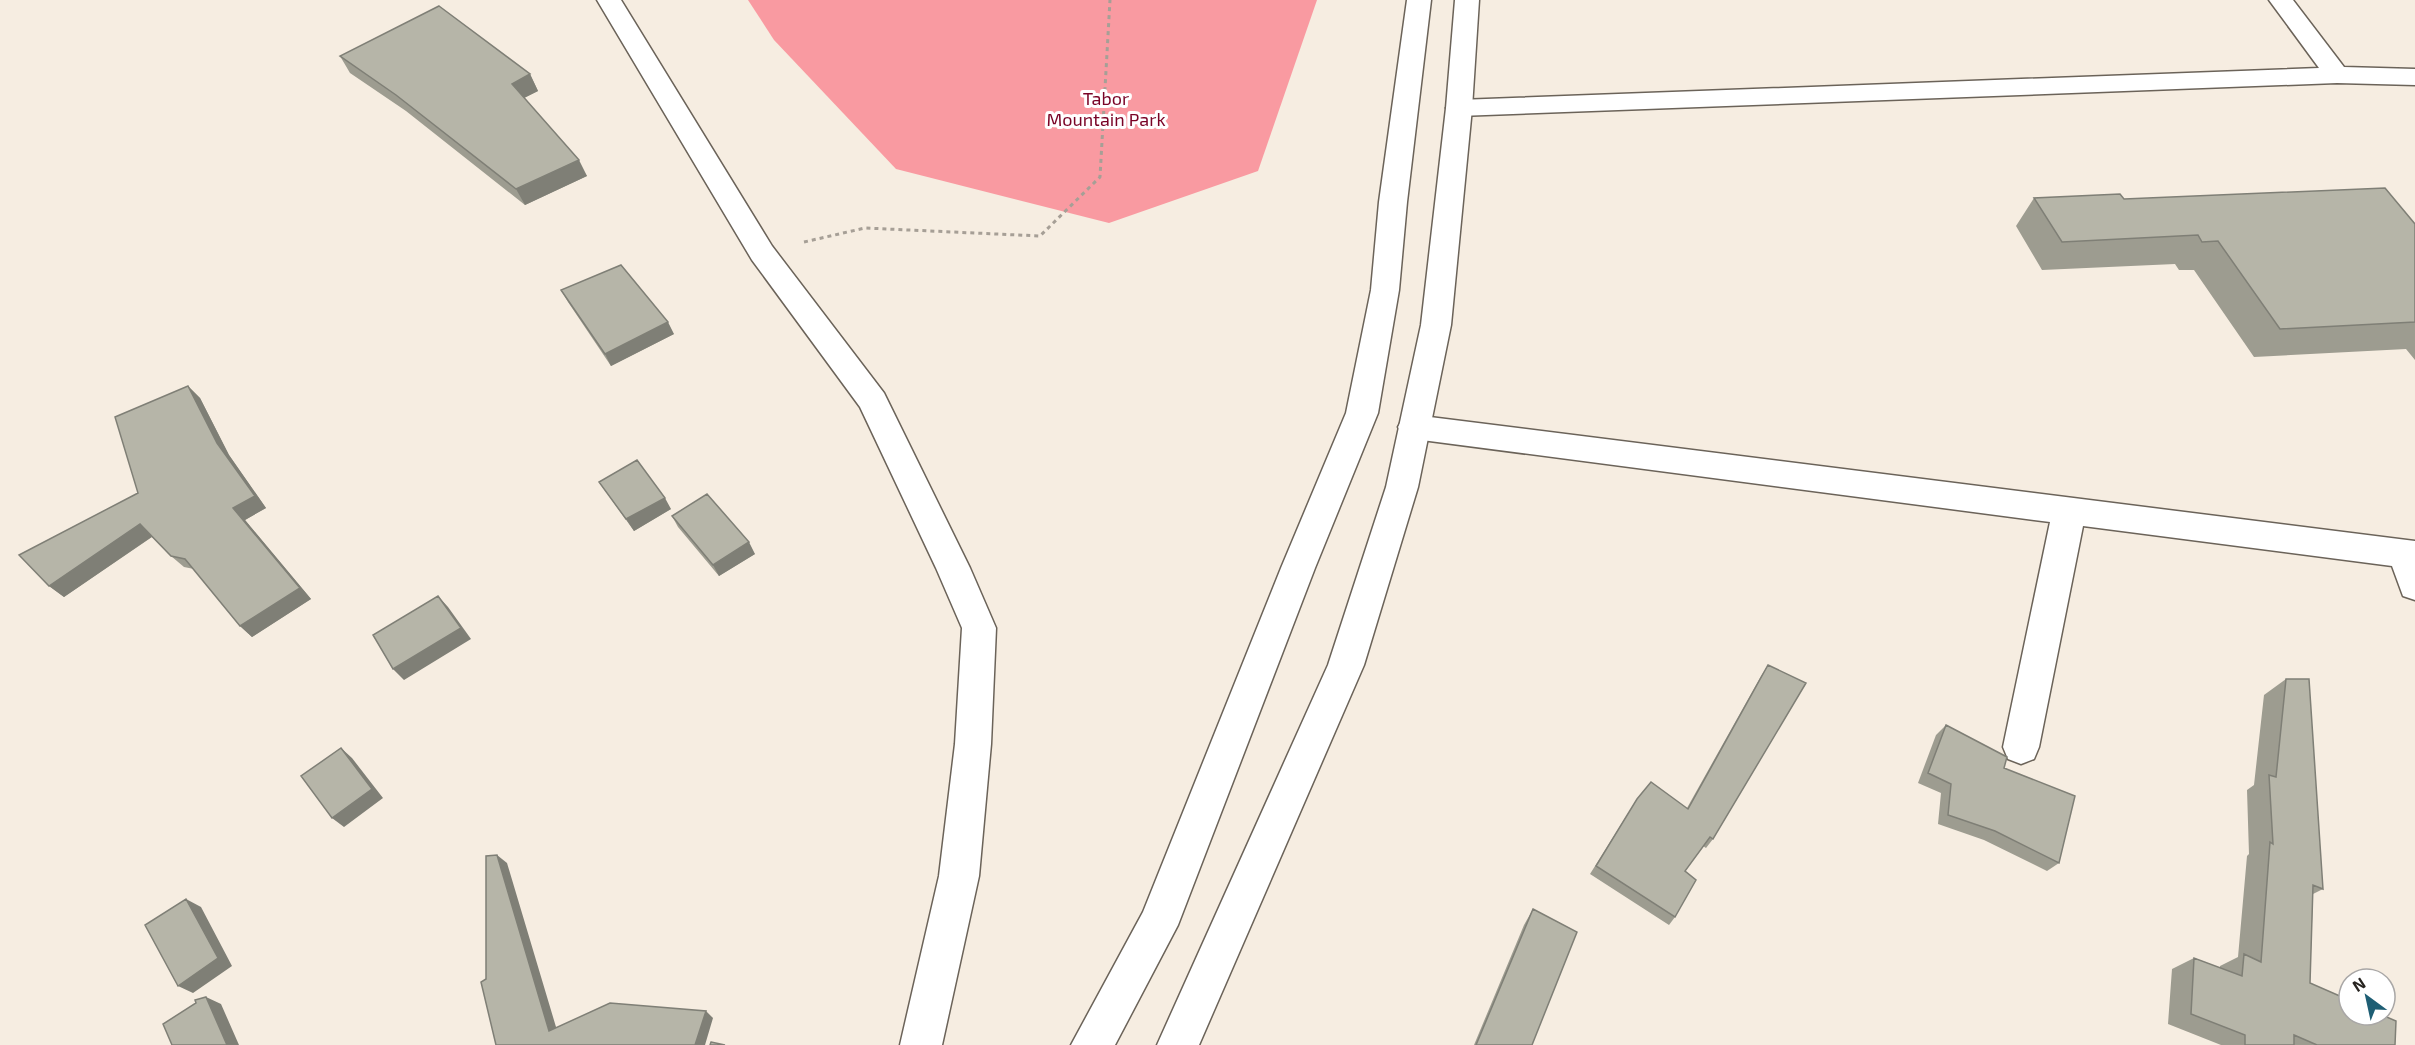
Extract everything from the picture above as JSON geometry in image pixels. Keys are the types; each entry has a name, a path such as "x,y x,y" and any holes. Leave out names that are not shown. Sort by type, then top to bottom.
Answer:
{"street":[{"path":"609,0 762,253 873,400 979,628 973,744 959,876 921,1045"},
{"path":"1092,1045 1158,925 1293,579 1362,413 1385,290 1393,202 1419,0"},
{"path":"1178,1045 1346,665 1402,487 1436,325 1459,108 1467,0"},
{"path":"2281,0 2337,75"},
{"path":"1459,108 2337,75 2415,77"},
{"path":"1414,427 2410,555 2415,586"},
{"path":"2021,747 2069,511"}],"path":[{"path":"762,253 865,228 1040,236 1100,177 1110,0"}],"green space":[{"name":"Tabor Mountain Park","path":"748,0 1317,0 1258,171 1109,223 896,169 774,40"}],"building":[{"path":"439,6 530,74 512,84 579,160 516,189 396,95 340,56"},
{"path":"2385,188 2415,224 2415,322 2280,329 2218,241 2202,242 2198,235 2062,242 2034,198 2120,194 2124,199"},
{"path":"621,265 668,322 605,354 561,290"},
{"path":"188,386 217,443 255,496 233,508 300,588 240,626 185,559 171,556 140,524 49,586 19,555 138,493 115,417"},
{"path":"637,460 665,498 626,519 599,482"},
{"path":"707,494 749,542 713,565 672,516"},
{"path":"438,596 461,628 393,669 373,635"},
{"path":"1768,665 1806,683 1713,839 1710,837 1685,871 1696,880 1675,917 1596,866 1637,799 1651,782 1688,809"},
{"path":"2286,679 2309,679 2323,889 2313,885 2310,983 2337,995 2337,1027 2396,1027 2395,1045 2317,1045 2294,1035 2294,1045 2245,1045 2245,1035 2191,1014 2194,958 2242,976 2244,954 2261,962 2270,842 2273,844 2269,775 2276,777"},
{"path":"1946,725 2007,757 2004,768 2075,796 2059,863 1995,831 1948,815 1951,784 1928,773"},
{"path":"341,748 372,789 332,818 301,776"},
{"path":"497,855 549,1031 610,1003 706,1011 695,1045 496,1045 481,982 486,979 486,856"},
{"path":"186,899 218,958 178,986 145,925"},
{"path":"1533,909 1577,932 1532,1045 1476,1045"},
{"path":"206,997 227,1045 172,1045 163,1024 196,1003 195,1000"}]}
